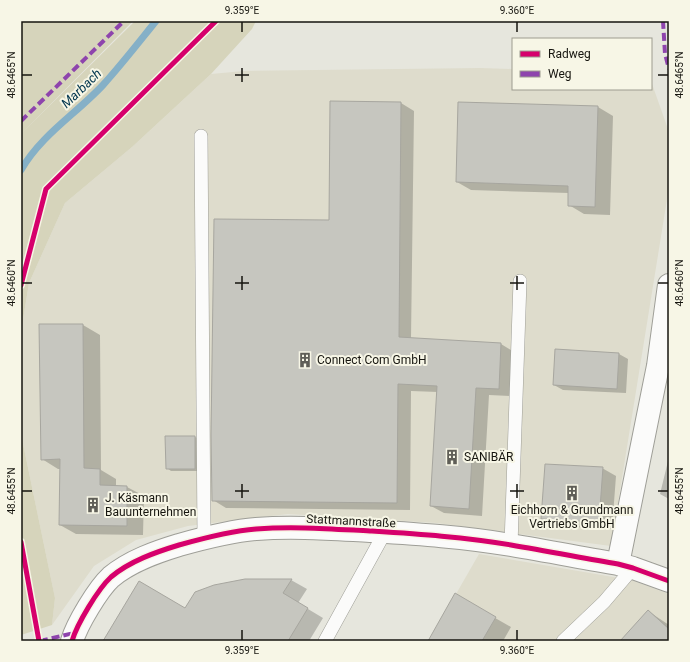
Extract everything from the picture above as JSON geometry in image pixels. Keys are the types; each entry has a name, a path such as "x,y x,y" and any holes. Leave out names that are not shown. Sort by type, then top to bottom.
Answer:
{"street":[{"path":"626,566 658,366 669,285"},
{"name":"Stattmannstraße","path":"72,641 74,633 91,603 111,578 140,559 168,548 204,538 255,529 311,528 451,537 511,545 626,566 669,581"}],"lane":[{"path":"201,136 204,538"},
{"path":"511,545 520,281"},
{"path":"325,641 385,532"},
{"path":"562,641 604,602 626,566"}],"path":[{"path":"21,285 46,189 216,21"},
{"path":"21,542 39,641"}],"shaded area":[{"path":"21,21 133,21 21,134"},
{"path":"135,21 256,21 252,29 211,74 132,147 65,203 29,283 21,332 22,133"},
{"path":"480,68 512,69 512,90 652,90 652,84 669,132 669,187 611,546 437,523 288,514 188,526 136,540 94,566 52,625 55,598 21,434 21,332 29,283 65,203 132,147 211,74 244,71"},
{"path":"21,434 55,598 52,625 21,635"},
{"path":"479,554 631,580 669,594 669,641 429,641"}],"building":[{"name":"Connect Com GmbH","path":"330,101 401,102 399,337 501,343 499,389 476,388 469,509 430,506 437,386 398,384 397,503 212,501 211,435 214,219 329,220"},
{"path":"458,102 598,106 595,207 568,206 568,186 456,182"},
{"path":"39,324 83,324 84,468 100,469 100,485 127,486 127,526 59,525 60,459 41,460"},
{"path":"555,349 619,353 617,389 553,385"},
{"path":"165,436 195,436 195,469 166,469"},
{"name":"Eichhorn & Grundmann Vertriebs GmbH","path":"545,464 603,467 599,522 541,519"},
{"path":"245,579 292,579 283,593 308,608 288,641 103,641 139,581 185,608 195,592 214,585"},
{"path":"455,593 496,617 482,641 428,641"},
{"path":"648,610 669,629 669,641 620,641"}],"waterway":[{"name":"Marbach","path":"21,170 38,146 103,85 156,21"}],"marked path":[{"path":"21,121 124,21"},
{"path":"663,21 665,54 669,69"},
{"path":"40,641 74,633"}],"cycle path":[{"path":"21,285 46,189 216,21"},
{"path":"72,641 83,616 94,598 106,582 118,571 152,554 179,545 217,535 246,530 284,528 370,531 494,542 618,564 669,581"},
{"path":"21,542 39,641"}],"place":[{"name":"Connect Com GmbH","path":"305,360"},
{"name":"SANIBÄR","path":"452,457"},
{"name":"Eichhorn & Grundmann Vertriebs GmbH","path":"572,493"},
{"name":"J. Käsmann Bauunternehmen","path":"93,505"}]}
